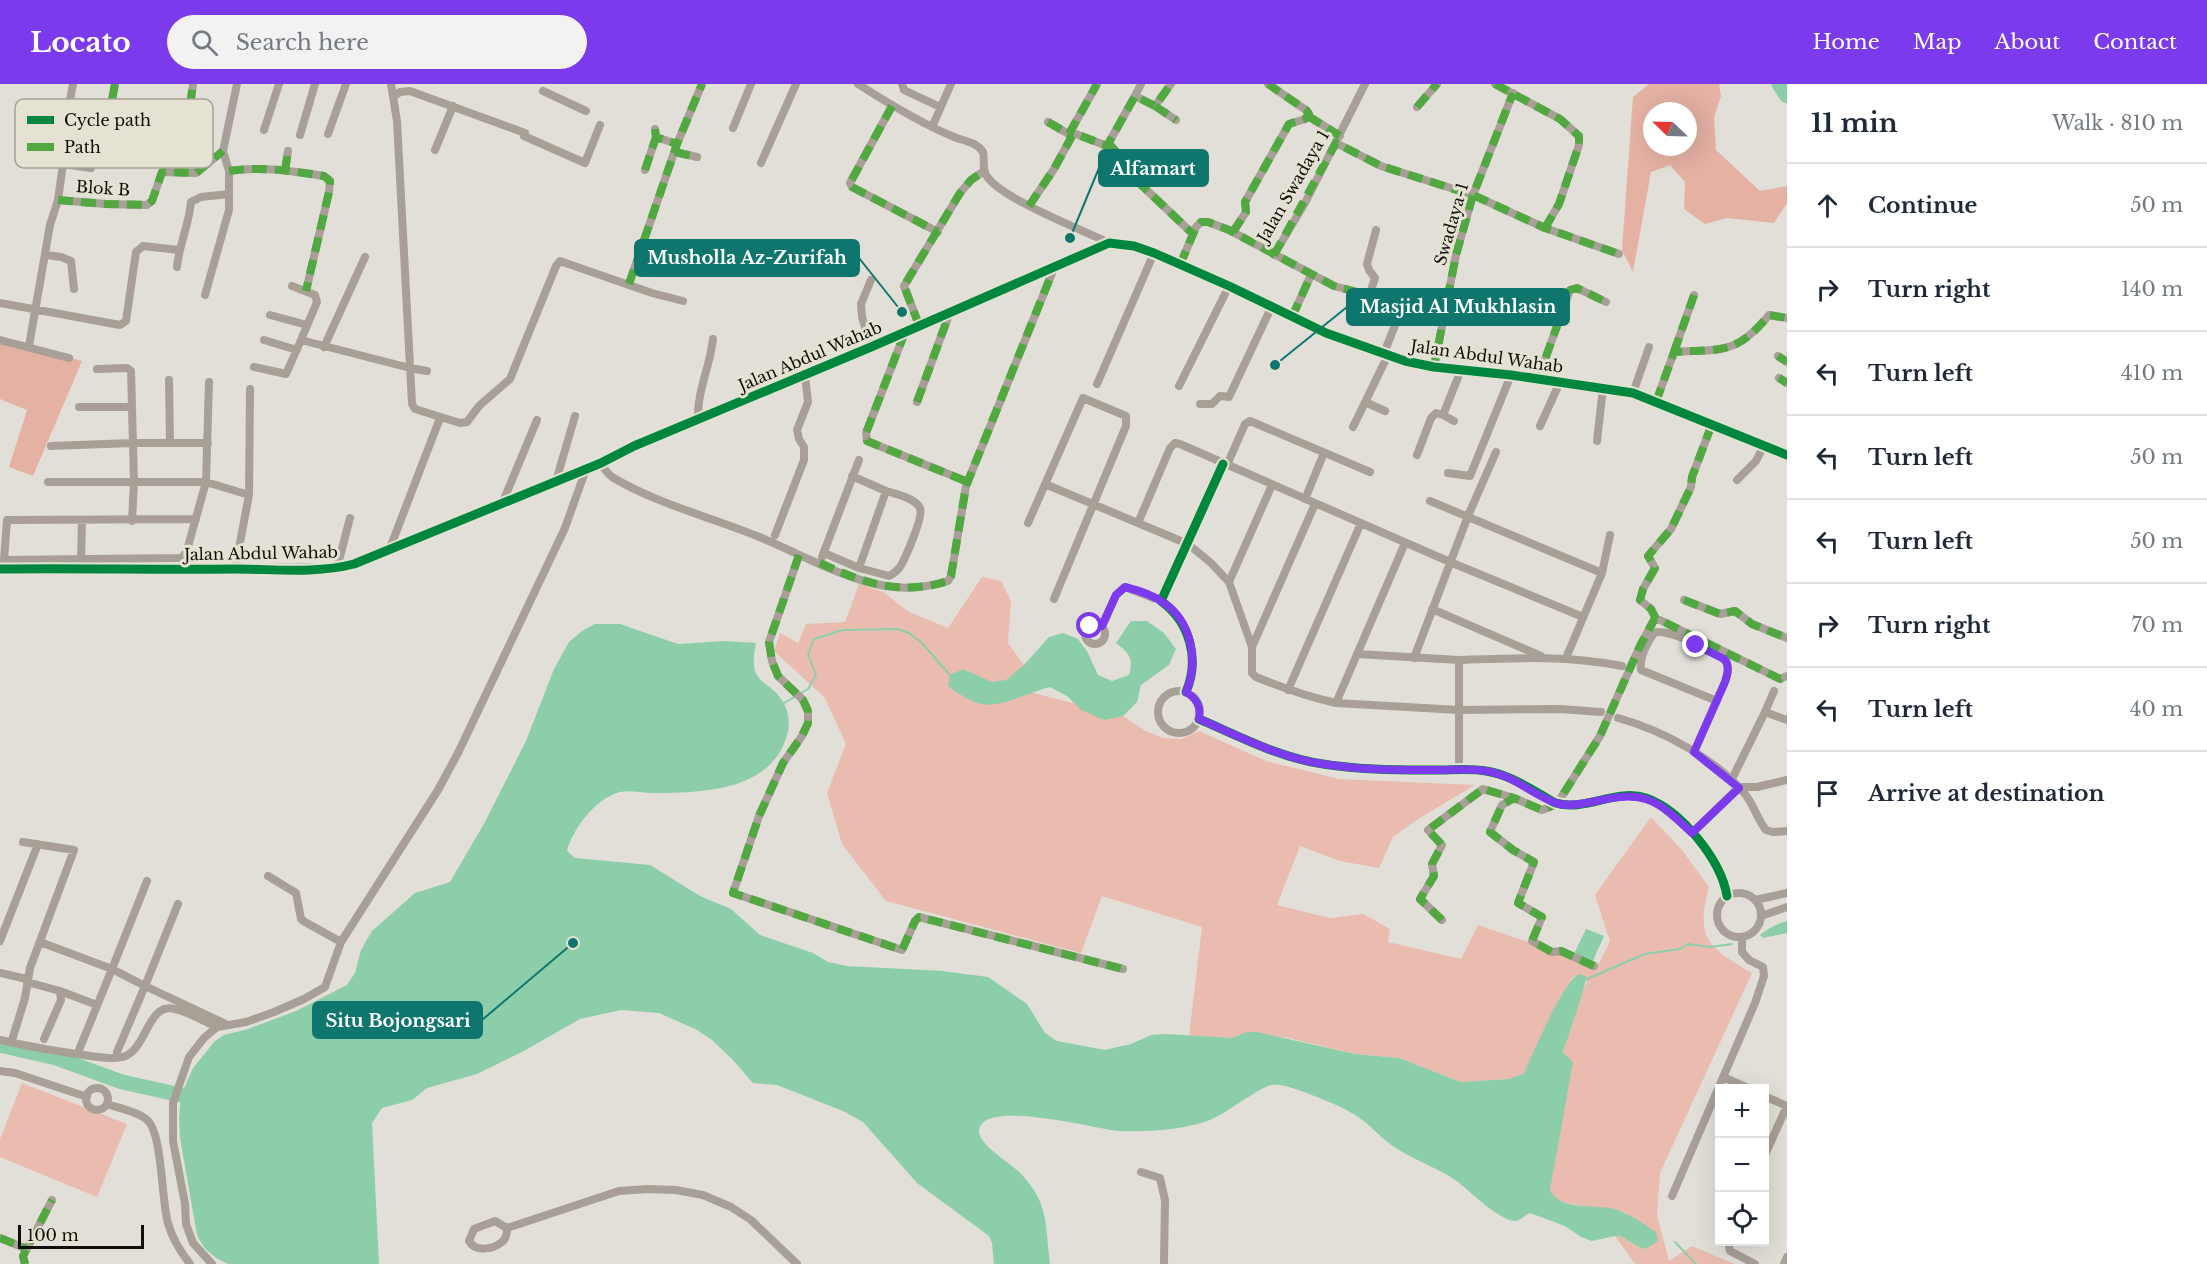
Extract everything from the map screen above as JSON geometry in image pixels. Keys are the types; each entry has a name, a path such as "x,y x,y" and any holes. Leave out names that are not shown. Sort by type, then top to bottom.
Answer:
{"street":[{"path":"70,99 73,84"},
{"path":"113,99 116,84"},
{"path":"191,99 193,84"},
{"path":"205,295 227,222 229,171 223,151 237,84"},
{"path":"264,130 279,84"},
{"path":"300,135 315,84"},
{"path":"328,134 346,84"},
{"path":"392,84 397,121 413,407 440,418 460,423 467,422 479,406 507,384 560,261 683,300"},
{"path":"629,284 676,148 702,84"},
{"path":"733,128 752,84"},
{"path":"761,163 796,84"},
{"path":"858,84 891,106 932,127 977,145 983,152 984,171 993,183 1029,206 1109,243"},
{"path":"902,84 904,90 940,107"},
{"path":"932,127 951,84"},
{"path":"1029,206 1054,169 1097,84"},
{"path":"1048,122 1070,135 1076,134 1105,146 1109,144 1141,84"},
{"path":"1155,106 1171,84"},
{"path":"1269,84 1306,110 1308,117 1338,140 1381,166 1473,195 1545,228 1619,254"},
{"name":"Jalan Swadaya 1","path":"1193,234 1198,224 1204,221 1233,232 1274,255 1338,140 1365,84"},
{"path":"1417,107 1437,84"},
{"path":"1495,84 1560,119 1579,136 1579,145 1559,204 1545,228"},
{"path":"393,97 400,92 410,91 525,135 585,163 600,125"},
{"path":"543,91 586,111"},
{"name":"Swadaya-1","path":"1434,368 1456,255 1473,195 1513,93"},
{"path":"1135,96 1176,120"},
{"path":"435,150 453,106"},
{"path":"891,106 851,178 852,187 938,232"},
{"path":"1233,232 1246,212 1245,202 1289,124 1308,117"},
{"path":"645,170 655,133 676,148 697,157"},
{"path":"1109,144 1117,151 1130,173 1193,234 1180,265"},
{"name":"Blok B","path":"213,159 223,151"},
{"path":"285,171 288,151"},
{"path":"229,171 250,167 324,176 330,181 306,291"},
{"path":"29,346 62,168"},
{"path":"181,173 182,168"},
{"name":"Blok B","path":"58,200 147,205 152,201 160,174 164,171 196,173 202,168"},
{"path":"919,325 904,286 960,193 971,180 984,171"},
{"path":"177,267 191,202 201,197 229,194"},
{"path":"1369,296 1376,278 1367,264 1376,230"},
{"name":"Jalan Abdul Wahab","path":"0,569 336,568 354,564 601,463 698,419 871,347 1109,243 1134,246 1154,253 1326,333 1386,354 1434,368 1511,375 1633,393 1787,455"},
{"path":"0,303 123,324 126,321 136,252 139,248 143,246 179,250"},
{"path":"1097,384 1154,253"},
{"path":"46,255 71,261 74,289"},
{"path":"1274,255 1341,289 1369,296 1443,322"},
{"path":"324,347 365,257"},
{"path":"601,463 611,476 639,491 754,535 853,578 907,588 926,588 948,581 951,576 968,482 1055,266"},
{"path":"1292,317 1311,275"},
{"path":"871,280 861,304 862,317 871,347"},
{"path":"254,367 286,374 317,302 317,297 292,286"},
{"path":"1179,386 1229,286"},
{"path":"1538,379 1570,290 1577,288 1606,302"},
{"path":"1656,402 1694,295"},
{"path":"1200,404 1212,404 1217,397 1230,395 1272,308"},
{"path":"917,402 950,312"},
{"path":"270,315 306,325"},
{"path":"1674,352 1728,349 1749,337 1769,315 1787,318"},
{"path":"1353,427 1386,354 1398,318"},
{"path":"905,332 866,433 867,441 968,482"},
{"path":"301,339 324,347 427,371"},
{"path":"698,419 698,396 711,360 713,339"},
{"path":"0,340 69,358"},
{"path":"264,340 297,350"},
{"path":"1633,393 1648,347"},
{"path":"1778,356 1787,362"},
{"path":"97,369 127,368 131,371 134,481 132,521"},
{"path":"1443,415 1461,370"},
{"path":"775,535 804,460 804,447 797,430 808,402 805,375"},
{"path":"1448,473 1470,476 1511,375"},
{"path":"169,380 170,443"},
{"path":"196,519 4,520 2,560 182,558 187,550 196,519 206,482 209,381"},
{"path":"1540,426 1560,382"},
{"path":"1596,441 1603,388"},
{"path":"235,569 249,495 250,389"},
{"path":"1028,523 1082,400 1087,398 1126,416 1128,418 1094,504 1054,598"},
{"path":"1365,402 1385,411"},
{"path":"79,407 131,407"},
{"path":"1417,455 1431,418 1436,413 1454,421"},
{"path":"556,481 575,416"},
{"path":"390,548 440,418"},
{"path":"502,504 537,420"},
{"path":"1161,601 1245,424 1250,421 1370,472"},
{"path":"1712,424 1692,477 1691,487 1671,530 1648,556 1655,568 1643,589 1640,600 1653,611 1656,619 1780,679 1787,676"},
{"path":"51,446 208,443"},
{"path":"1138,523 1170,448 1175,443 1180,444 1404,543 1583,617"},
{"path":"1737,480 1756,461 1764,446"},
{"path":"1414,658 1468,516 1496,452"},
{"path":"1305,499 1324,453"},
{"path":"820,563 859,460"},
{"path":"212,1264 193,1244 186,1224 185,1204 173,1141 173,1103 189,1057 204,1038 217,1027 246,1022 274,1012 317,993 325,987 341,942 453,764 565,528 586,469"},
{"path":"824,554 859,568 889,576 900,567 918,526 921,513 918,506 906,498 852,476"},
{"path":"48,482 206,482 249,495"},
{"path":"1045,484 1188,544 1210,562 1229,582 1252,647 1252,673 1288,690 1336,703 1459,710 1560,709 1601,712"},
{"path":"1229,582 1272,485"},
{"path":"859,568 886,491"},
{"path":"1430,501 1602,573"},
{"path":"1252,647 1315,504"},
{"path":"336,568 350,518"},
{"path":"81,558 82,520"},
{"path":"1288,690 1360,523"},
{"path":"1566,658 1602,573 1610,536"},
{"path":"1336,703 1404,543"},
{"path":"799,555 769,642 772,661 778,676 803,700 808,711 808,723 802,736 783,763 759,816 734,893 902,951 919,917 1123,969"},
{"path":"1102,626 1116,595 1125,587 1161,601 1172,610 1188,633 1192,659 1191,679 1186,692"},
{"path":"1684,600 1720,614 1735,611 1752,624 1787,638"},
{"path":"1432,609 1544,657"},
{"path":"1557,804 1605,727 1651,622 1656,619"},
{"path":"1694,752 1717,701 1727,676 1727,662 1719,655 1673,635 1662,631 1654,633 1640,663 1641,670 1717,701"},
{"path":"1357,654 1459,660 1544,657 1622,666"},
{"path":"1459,660 1459,770"},
{"path":"1177,691 1186,692 1198,703 1199,719 1195,727 1179,734 1163,726 1158,709 1162,700 1169,694 1177,691"},
{"path":"1731,781 1774,691"},
{"path":"1765,712 1787,720"},
{"path":"1618,718 1672,739 1694,752 1739,788 1749,799 1766,830 1787,831"},
{"path":"1199,719 1263,747 1322,764 1380,769 1486,771 1505,776 1557,804"},
{"path":"1692,833 1739,788 1757,787 1787,780"},
{"path":"1442,920 1420,899 1434,876 1432,864 1442,844 1428,830 1483,789 1514,798 1542,810 1557,804 1588,802 1618,796 1634,795 1647,798 1668,810 1692,833 1716,863 1727,896"},
{"path":"1514,798 1502,805 1490,832 1513,850 1534,862 1527,877 1527,886 1518,903 1542,917 1532,942 1552,952 1561,951 1594,966"},
{"path":"13,1037 25,999 27,981 74,850 23,842"},
{"path":"0,941 38,844"},
{"path":"268,876 296,894 301,919 304,922 341,942"},
{"path":"79,1050 147,881"},
{"path":"1732,893 1745,893 1755,900 1760,907 1761,916 1755,930 1742,937 1735,937 1723,931 1717,919 1718,906 1727,896 1732,893"},
{"path":"1755,900 1787,893"},
{"path":"117,1052 178,904"},
{"path":"1761,916 1787,907"},
{"path":"1672,1196 1724,1077 1764,976 1764,967 1749,960 1742,952 1742,937"},
{"path":"40,942 112,969 228,1025"},
{"path":"0,973 97,1005"},
{"path":"44,1040 61,1000 60,991"},
{"path":"0,1040 54,1052 114,1059 125,1057 136,1050 154,1015 164,1009 173,1008 217,1027"},
{"path":"0,1071 15,1073 87,1097"},
{"path":"1724,1077 1738,1084"},
{"path":"92,1090 102,1090 107,1095 106,1104 101,1110 93,1110 88,1105 87,1097 92,1090"},
{"path":"1769,1098 1787,1106 1769,1146"},
{"path":"106,1104 147,1119 154,1129 159,1150 167,1222 175,1244 190,1264"},
{"path":"1141,1172 1160,1178 1165,1200 1164,1264"},
{"path":"507,1228 619,1191 676,1190 703,1195 731,1207 751,1220 797,1264"},
{"path":"25,1264 23,1256 52,1200"},
{"path":"0,1238 27,1249"},
{"path":"1729,1246 1730,1251 1755,1264"},
{"path":"1784,1264 1787,1257"}],"shaded area":[{"path":"1649,84 1719,84 1721,96 1714,117 1716,150 1760,191 1787,186 1787,203 1774,223 1727,218 1705,224 1684,209 1685,182 1670,165 1651,172 1633,272 1622,250 1633,97"},
{"path":"0,339 82,361 33,476 9,467 27,410 0,399"},
{"path":"982,577 1001,581 1011,601 1008,643 1024,665 1030,692 1123,716 1144,730 1163,738 1182,739 1199,731 1266,761 1339,779 1475,785 1418,819 1393,837 1379,868 1340,861 1300,846 1277,905 1330,918 1363,914 1390,929 1388,942 1461,959 1478,925 1552,950 1561,948 1598,965 1610,941 1595,895 1651,817 1682,850 1709,887 1704,919 1709,940 1725,956 1752,973 1660,1173 1657,1215 1669,1261 1692,1246 1735,1264 1635,1264 1615,1236 1622,1237 1639,1247 1627,1213 1560,1201 1552,1194 1550,1189 1554,1137 1563,1057 1576,1006 1587,982 1574,976 1562,994 1524,1073 1509,1079 1461,1082 1399,1058 1355,1054 1257,1032 1247,1032 1232,1038 1189,1036 1202,927 1102,896 1081,953 886,901 842,844 827,793 846,744 825,698 774,651 780,633 798,643 806,624 845,622 859,584 883,592 909,612 948,628"},
{"path":"1131,621 1147,621 1164,633 1176,649 1169,665 1141,685 1137,702 1123,716 1104,720 1081,710 1067,696 1050,687 1006,702 989,705 972,701 948,685 950,675 963,669 992,682 1006,680 1024,665 1049,637 1063,633 1078,639 1087,651 1098,675 1112,681 1129,675 1131,660 1116,643"},
{"path":"595,624 620,624 678,644 725,641 756,643 754,661 756,674 778,694 789,722 787,735 779,754 766,768 750,778 712,790 652,793 632,791 611,795 594,807 574,833 567,851 575,858 650,865 700,896 731,909 760,935 813,953 828,962 847,966 942,971 988,977 1027,1004 1045,1033 1057,1041 1105,1050 1131,1044 1151,1035 1232,1038 1247,1032 1257,1032 1355,1054 1399,1058 1461,1082 1509,1079 1524,1073 1557,1003 1572,979 1579,974 1586,976 1563,1052 1573,1062 1550,1190 1555,1197 1569,1204 1614,1209 1625,1213 1656,1232 1658,1241 1646,1249 1622,1237 1615,1236 1592,1241 1581,1237 1565,1226 1530,1213 1517,1221 1509,1220 1488,1207 1455,1180 1391,1145 1355,1115 1304,1092 1273,1085 1210,1120 1166,1130 1120,1131 1019,1116 999,1117 985,1121 979,1131 984,1143 1023,1176 1038,1197 1045,1217 1050,1264 994,1264 989,1236 917,1183 863,1122 843,1111 777,1085 753,1083 712,1040 697,1030 659,1013 621,1010 580,1019 477,1074 427,1088 412,1100 382,1108 372,1123 379,1264 228,1264 218,1259 206,1249 197,1235 180,1138 181,1095 193,1068 215,1041 224,1035 248,1029 296,1011 347,985 355,973 361,950 372,931 415,893 450,882 485,822 526,741 554,669 569,642"},
{"path":"1787,921 1787,933 1763,938 1760,935 1780,923"},
{"path":"1586,929 1604,936 1592,963 1574,954"},
{"path":"22,1083 127,1124 97,1197 0,1157 0,1139"}],"waterway":[{"path":"1779,84 1787,96"},
{"path":"801,693 808,689 816,675 808,654 814,639 843,630 898,629 909,633 921,642 950,675"},
{"path":"784,703 796,696"},
{"path":"1587,979 1645,954 1680,949 1688,944 1710,947 1732,944"},
{"path":"0,1045 56,1058 122,1082 181,1095"},
{"path":"1675,1242 1696,1264"}],"marked path":[{"path":"112,99 115,84"},
{"path":"191,99 193,84"},
{"path":"629,284 677,144 702,84"},
{"path":"1069,134 1097,84"},
{"path":"1029,206 1054,169 1072,136 1076,134 1107,146 1135,96 1155,106 1171,84"},
{"path":"1233,232 1246,212 1245,202 1289,124 1305,119 1309,114 1268,84"},
{"path":"1417,107 1437,84"},
{"path":"1495,84 1560,119 1579,136 1579,145 1559,204 1545,228"},
{"path":"1434,367 1456,255 1473,195 1513,93"},
{"path":"892,106 850,183 852,187 938,232"},
{"path":"1155,106 1176,120"},
{"path":"1308,116 1340,136"},
{"path":"1048,122 1072,136"},
{"path":"655,129 656,137 677,144"},
{"path":"645,170 656,137"},
{"path":"1274,255 1336,143 1381,166 1473,195 1545,228 1619,254"},
{"path":"1109,144 1136,180 1193,234"},
{"path":"213,159 223,151"},
{"path":"285,171 288,151"},
{"path":"675,152 697,157"},
{"path":"181,173 182,168"},
{"path":"58,200 147,205 152,201 162,172 196,173 202,168"},
{"path":"229,171 253,169 288,171 324,176 330,181 306,291"},
{"path":"919,325 904,286 960,193 971,180 984,171"},
{"path":"1180,265 1196,227 1201,222 1208,222 1229,230 1334,286 1444,315"},
{"path":"820,563 882,585 914,587 948,581 951,576 966,486 1054,268"},
{"path":"1292,317 1311,275"},
{"path":"1538,379 1570,290 1577,288 1606,302"},
{"path":"1674,352 1694,295"},
{"path":"917,402 950,312"},
{"path":"1656,402 1674,352 1716,350 1727,347 1747,337 1769,315 1787,318"},
{"path":"905,332 866,433 867,441 968,482"},
{"path":"1778,356 1787,362"},
{"path":"1779,378 1787,383"},
{"path":"1656,619 1651,609 1640,600 1643,589 1655,568 1648,556 1671,529 1691,487 1692,477 1712,424"},
{"path":"799,555 769,642 772,661 778,676 803,700 808,711 808,723 802,736 783,763 759,816 733,893 902,950 919,917 1123,969"},
{"path":"1684,600 1720,614 1735,611 1752,624 1787,638"},
{"path":"1594,966 1561,951 1552,952 1532,941 1542,917 1518,903 1534,862 1513,850 1490,832 1502,805 1514,798 1542,810 1557,804 1600,736 1654,620 1660,620 1780,679 1787,676"},
{"path":"1442,920 1420,899 1434,876 1432,864 1442,845 1428,830 1483,789 1514,798"},
{"path":"25,1264 23,1256 52,1200"},
{"path":"0,1238 27,1249"}],"cycle path":[{"path":"0,569 294,570 324,569 354,564 601,463 634,446 871,347 1109,243 1134,246 1154,253 1326,333 1405,361 1434,367 1511,375 1633,393 1787,455"},
{"path":"1186,692 1192,667 1190,642 1179,619 1161,601 1223,464"},
{"path":"1199,719 1275,752 1323,764 1380,769 1468,769 1493,772 1508,777 1554,802 1567,805 1624,796 1646,798 1673,813 1697,838 1717,867 1727,896"}],"place":[{"name":"Alfamart","path":"1070,238"},
{"name":"Musholla Az-Zurifah","path":"902,312"},
{"name":"Masjid Al Mukhlasin","path":"1275,365"},
{"name":"Situ Bojongsari","path":"573,943"}],"route":[{"path":"1090,626 1094,624 1102,626 1116,595 1125,587 1161,601 1172,610 1188,633 1192,673 1186,692 1198,703 1199,719 1285,755 1322,764 1349,767 1486,771 1515,780 1557,804 1634,795 1647,798 1668,810 1692,833 1739,788 1694,752 1728,671 1727,662 1724,659 1696,645"}]}
